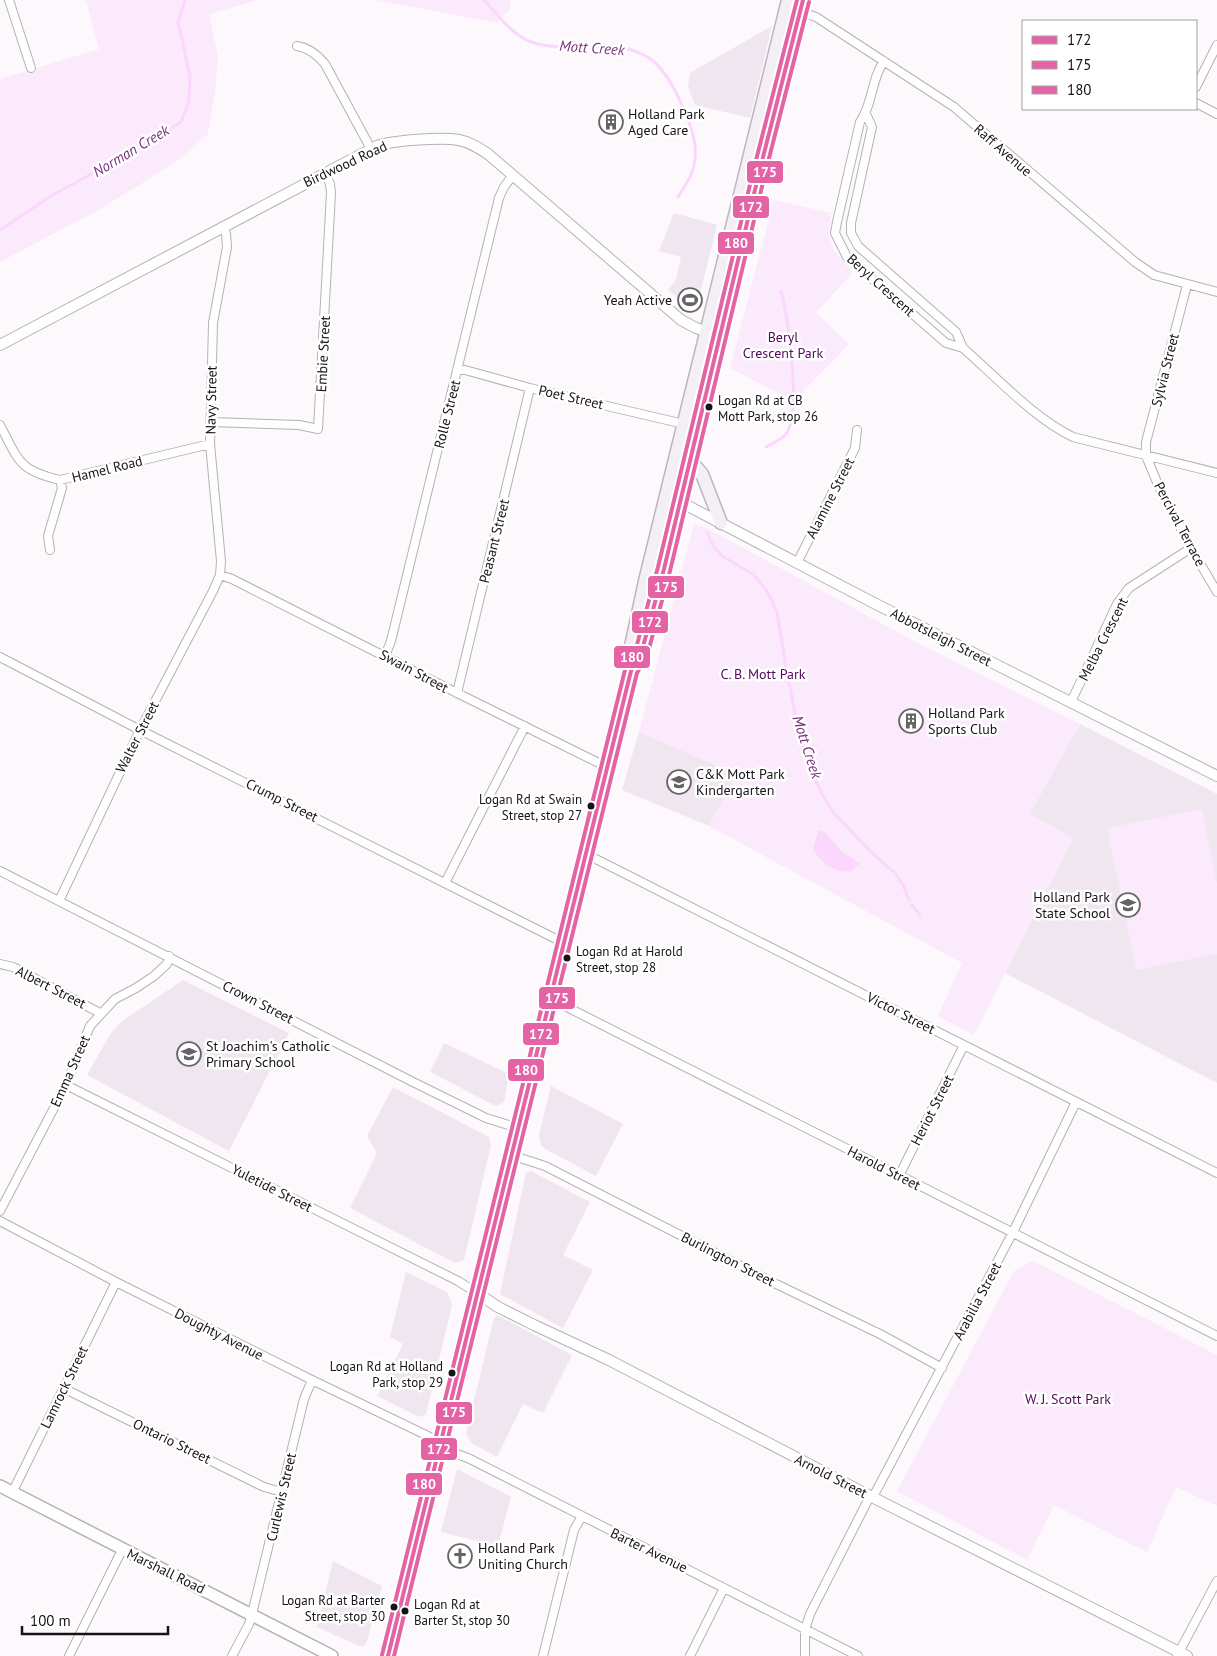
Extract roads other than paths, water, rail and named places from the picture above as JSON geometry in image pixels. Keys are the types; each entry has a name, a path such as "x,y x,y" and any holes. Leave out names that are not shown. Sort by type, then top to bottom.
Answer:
{"main road":[{"path":"631,671 630,651 787,3"},
{"path":"388,1656 631,671 641,654 802,5"},
{"path":"690,460 702,474 722,523"},
{"name":"Marshall Road","path":"0,1486 332,1656"}],"street":[{"path":"9,0 31,68"},
{"name":"Raff Avenue","path":"787,3 802,5 814,15 954,106 1135,262 1154,275 1217,292"},
{"path":"1197,85 1217,45"},
{"path":"297,46 310,50 325,64 370,149"},
{"name":"Beryl Crescent","path":"884,61 877,70 866,114 860,122 835,233 847,257 946,343 963,348"},
{"path":"1197,104 1217,114"},
{"name":"Beryl Crescent","path":"866,114 872,127 851,223 851,233 858,246 956,332 963,348 1043,419 1059,430 1073,437 1217,473"},
{"name":"Birdwood Road","path":"0,344 370,149 382,144 395,142 453,139 480,148 676,317 691,326 721,336"},
{"name":"Embie Street","path":"211,422 299,425 318,429 331,193 330,184 325,173"},
{"name":"Rolle Street","path":"385,656 391,641 499,198 504,186 513,175"},
{"name":"Navy Street","path":"220,575 221,561 210,444 212,323 227,247 223,226"},
{"name":"Sylvia Street","path":"1146,456 1146,442 1187,285"},
{"name":"Poet Street","path":"458,370 465,370 530,388 684,424"},
{"name":"Peasant Street","path":"457,693 530,388"},
{"name":"Hamel Road","path":"0,425 22,464 36,474 60,480 210,444"},
{"name":"Alamine Street","path":"797,563 855,448 857,430"},
{"name":"Percival Terrace","path":"1146,456 1159,487 1217,592"},
{"path":"50,550 48,536 62,488 60,480"},
{"name":"Abbotsleigh Street","path":"667,496 1217,776"},
{"name":"Melba Crescent","path":"1071,702 1117,604 1129,588 1191,548"},
{"name":"Swain Street","path":"220,575 232,579 607,767"},
{"name":"Walter Street","path":"58,901 140,730 213,592 220,575"},
{"name":"Crump Street","path":"0,657 140,730 564,942"},
{"path":"445,883 524,726"},
{"name":"Victor Street","path":"586,854 1217,1173"},
{"name":"Crown Street","path":"0,870 486,1118 518,1128"},
{"name":"Emma Street","path":"0,1211 66,1085 90,1026 114,999 154,976 167,964 169,956"},
{"name":"Albert Street","path":"0,964 13,967 100,1013"},
{"name":"Harold Street","path":"551,999 1217,1336"},
{"name":"Heriot Street","path":"899,1176 964,1045"},
{"name":"Yuletide Street","path":"66,1085 477,1292"},
{"name":"Arabilia Street","path":"804,1656 805,1630 810,1614 1013,1232 1076,1102"},
{"name":"Burlington Street","path":"511,1155 536,1162 554,1170 772,1282 880,1334 942,1368"},
{"name":"Doughty Avenue","path":"0,1221 116,1282 428,1436 440,1444"},
{"name":"Lamrock Street","path":"12,1493 116,1282"},
{"name":"Arnold Street","path":"477,1292 498,1307 609,1360 1181,1655"},
{"name":"Curlewis Street","path":"232,1656 249,1624 252,1614 304,1399 312,1380"},
{"name":"Ontario Street","path":"63,1388 264,1487 282,1492"},
{"name":"Barter Avenue","path":"440,1444 452,1452 470,1459 858,1656"},
{"path":"543,1656 574,1530 582,1516"},
{"path":"69,1656 122,1550"},
{"path":"1181,1655 1217,1581"},
{"path":"690,1656 724,1588"}],"waterway":[{"name":"Norman Creek","path":"0,230 51,196 139,148 181,122 189,101 190,76 178,22 185,0"},
{"name":"Mott Creek","path":"484,0 511,29 529,41 563,47 609,46 624,48 644,55 660,68 682,106 693,135 695,148 693,170 678,197"},
{"name":"Mott Creek","path":"766,447 786,434 791,423 793,406 790,342 781,291"},
{"name":"Mott Creek","path":"707,532 713,546 722,556 753,574 767,591 777,612 798,729 813,775 822,794 834,813 870,851 896,874 909,900"},
{"name":"Mott Creek","path":"912,905 920,915"}],"place":[{"name":"Holland Park Aged Care","path":"611,122"},
{"name":"Yeah Active","path":"690,300"},
{"name":"Logan Rd at CB Mott Park, stop 26","path":"709,407"},
{"name":"Holland Park Sports Club","path":"911,721"},
{"name":"C&K Mott Park Kindergarten","path":"679,782"},
{"name":"Logan Rd at Swain Street, stop 27","path":"591,806"},
{"name":"Holland Park State School","path":"1128,905"},
{"name":"Logan Rd at Harold Street, stop 28","path":"567,958"},
{"name":"St Joachim's Catholic Primary School","path":"189,1054"},
{"name":"Logan Rd at Holland Park, stop 29","path":"452,1373"},
{"name":"Holland Park Uniting Church","path":"460,1556"},
{"name":"Logan Rd at Barter Street, stop 30","path":"394,1607"},
{"name":"Logan Rd at Barter St, stop 30","path":"405,1611"}],"park label":[{"name":"Beryl Crescent Park","path":"783,346"},
{"name":"C. B. Mott Park","path":"763,674"},
{"name":"W. J. Scott Park","path":"1068,1399"}]}
